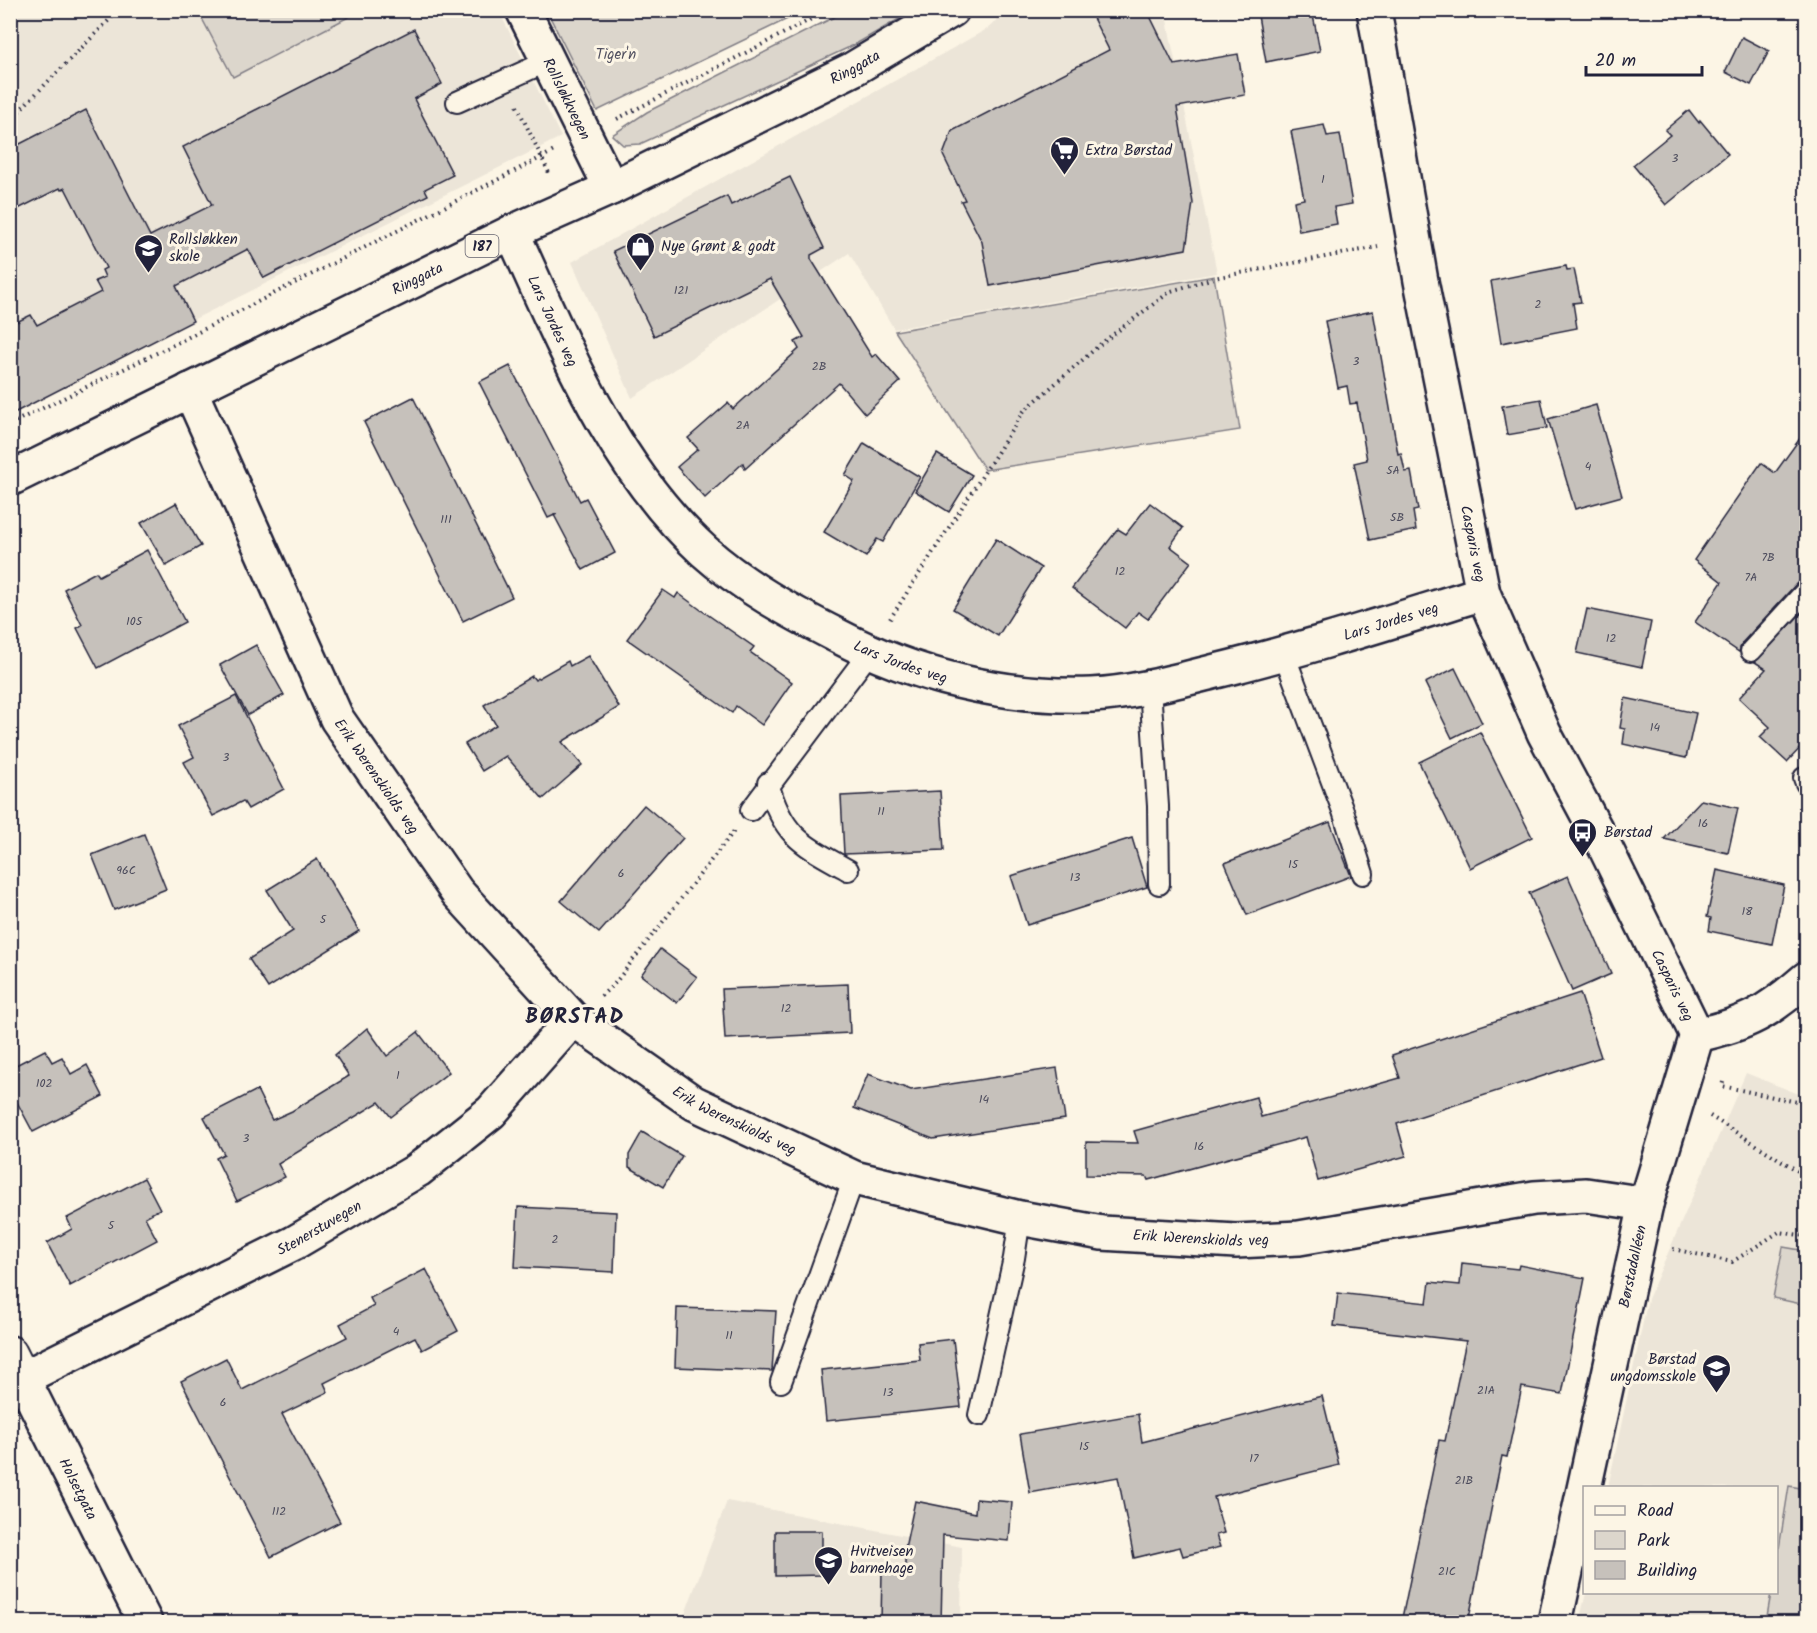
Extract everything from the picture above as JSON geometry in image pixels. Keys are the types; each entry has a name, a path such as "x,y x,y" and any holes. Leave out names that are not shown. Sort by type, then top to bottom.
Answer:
{"street":[{"name":"Ringgata","path":"10,479 512,232 611,188 853,69 952,10"},
{"name":"Casparis veg","path":"1374,10 1415,239 1483,592 1544,733 1605,847 1713,1031"},
{"name":"Rollsløkkvegen","path":"522,11 611,188"},
{"name":"Lars Jordes veg","path":"512,232 583,386 620,448 659,502 703,550 750,587 869,653 912,669 990,688 1093,695 1150,688 1284,654 1483,592"},
{"name":"Erik Werenskiolds veg","path":"190,390 337,718 457,892 573,1019 694,1103 854,1178 1020,1218 1102,1233 1236,1241 1299,1238 1534,1198 1586,1195 1646,1204"},
{"path":"1713,1031 1771,1009 1806,979"},
{"name":"Stenerstuvegen","path":"17,1366 294,1244 418,1170 491,1112 573,1019"},
{"name":"Børstadalléen","path":"1585,1486 1646,1204 1713,1031"},
{"name":"Holsetgata","path":"17,1366 145,1623"},
{"name":"Børstadalléen","path":"1555,1623 1583,1494"}],"lane":[{"path":"457,102 548,61"},
{"path":"1751,651 1806,591"},
{"path":"751,810 768,783 869,653"},
{"path":"1284,654 1343,811 1363,874"},
{"path":"1150,688 1158,806 1159,884"},
{"path":"768,783 780,816 792,835 810,849 848,870"},
{"path":"781,1382 854,1178"},
{"path":"979,1415 1014,1258 1020,1218"}],"path":[{"path":"10,120 119,10"},
{"path":"10,424 169,347 829,10"},
{"path":"505,80 551,177"},
{"path":"869,653 1024,411 1103,342 1172,291 1214,278 1415,239"},
{"path":"573,1019 615,983 751,810"},
{"path":"1713,1031 1722,1086 1806,1104"},
{"path":"1710,1116 1806,1176"},
{"path":"1671,1248 1732,1262 1779,1232 1806,1236"}],"shaded area":[{"path":"1165,10 1217,273 894,329 849,253 632,398 572,262 987,29 1008,11"},
{"name":"Rollsløkken skole","path":"11,11 499,11 561,137 11,410"},
{"name":"Børstad ungdomsskole","path":"1746,1073 1806,1097 1806,1622 1579,1622 1586,1594 1778,1594 1778,1486 1608,1486 1648,1299"},
{"name":"Hvitveisen barnehage","path":"727,1501 962,1547 961,1622 682,1622"}],"green space":[{"path":"198,11 360,11 233,77"},
{"name":"Tiger'n","path":"547,11 804,11 597,111"},
{"path":"846,11 913,11 854,45 640,144 623,145 612,135 647,112"},
{"path":"1214,276 1240,430 985,470 895,331"},
{"path":"1783,1247 1806,1251 1806,1305 1773,1298"},
{"path":"1789,1486 1806,1489 1806,1622 1766,1622 1771,1594 1778,1594 1778,1555"}],"building":[{"path":"1089,10 1147,10 1174,65 1238,54 1245,95 1177,107 1193,203 1186,249 990,286 982,242 961,201 965,200 943,155 952,131 1109,50"},
{"path":"1257,10 1312,10 1320,51 1266,62"},
{"path":"414,29 442,84 414,99 453,175 425,189 428,195 264,278 248,249 176,286 193,321 10,415 10,325 31,315 37,325 101,292 95,281 105,277 102,270 106,268 65,188 61,190 60,188 10,213 10,149 86,110 150,236 212,205 183,147"},
{"path":"1742,37 1769,51 1751,85 1725,72"},
{"path":"1689,110 1728,154 1666,205 1633,165 1670,135 1665,130"},
{"path":"1324,125 1327,136 1340,134 1352,204 1334,207 1337,224 1299,231 1294,201 1304,199 1291,131"},
{"path":"790,177 824,248 811,255 811,259 872,357 876,354 900,382 865,414 839,383 745,469 743,463 705,498 677,467 698,449 688,438 728,403 733,409 799,349 795,342 804,337 770,279 654,336 613,251 727,196 731,205"},
{"path":"1566,266 1567,270 1574,269 1581,302 1573,303 1577,328 1501,343 1491,281"},
{"path":"1373,311 1398,454 1401,453 1405,472 1411,471 1418,510 1413,511 1416,530 1370,540 1354,463 1367,460 1357,403 1350,404 1347,386 1338,388 1325,321"},
{"path":"510,366 580,501 586,498 615,553 583,570 554,515 548,518 479,382"},
{"path":"413,397 512,597 463,621 364,422"},
{"path":"1541,399 1547,428 1507,435 1502,406"},
{"path":"1596,405 1622,496 1575,509 1548,419"},
{"path":"1806,430 1806,579 1797,583 1742,643 1739,652 1695,622 1722,582 1694,560 1761,463 1775,473"},
{"path":"864,443 920,477 883,542 877,539 866,557 824,532 854,481 845,475"},
{"path":"937,454 972,475 949,512 915,491"},
{"path":"176,503 201,546 166,566 141,523"},
{"path":"1150,503 1183,528 1170,546 1191,562 1148,619 1138,612 1125,628 1072,588 1118,529 1126,534"},
{"path":"996,539 1041,568 998,636 953,609"},
{"path":"147,550 185,622 98,668 77,628 82,625 64,589 96,572 99,576"},
{"path":"663,590 675,598 678,593 754,647 750,652 792,682 762,725 736,706 732,713 627,639"},
{"path":"1806,608 1806,742 1787,762 1760,737 1770,727 1739,698 1766,669 1755,662"},
{"path":"1587,609 1651,622 1642,667 1577,653"},
{"path":"256,645 284,695 248,715 220,665"},
{"path":"588,656 619,707 562,742 582,765 543,799 506,756 482,771 465,744 496,725 484,705 532,676 535,680 568,661 570,666"},
{"path":"1455,668 1482,723 1452,738 1425,683"},
{"path":"236,696 284,789 248,809 243,801 213,816 184,762 194,757 178,726"},
{"path":"1625,698 1696,713 1686,758 1623,744 1625,729 1620,728"},
{"path":"1480,732 1532,837 1470,868 1419,762"},
{"path":"940,791 944,850 844,854 841,796"},
{"path":"1701,800 1738,808 1728,853 1664,839"},
{"path":"644,805 683,838 599,933 561,901"},
{"path":"1330,822 1351,876 1247,915 1225,863"},
{"path":"144,834 166,889 114,910 92,855"},
{"path":"1132,838 1147,887 1027,925 1011,876"},
{"path":"317,859 359,931 268,988 249,959 293,931 267,890"},
{"path":"1717,870 1784,885 1772,944 1709,931 1711,918 1707,917"},
{"path":"1568,876 1611,974 1572,991 1529,893"},
{"path":"660,949 697,977 677,1003 641,975"},
{"path":"848,984 850,1033 725,1039 722,989"},
{"path":"1580,993 1601,1057 1397,1124 1406,1156 1318,1181 1306,1137 1148,1180 1146,1176 1086,1175 1086,1142 1138,1143 1134,1131 1256,1097 1261,1117 1400,1078 1392,1055"},
{"path":"367,1028 387,1056 418,1032 449,1072 391,1117 379,1102 278,1164 285,1177 237,1201 216,1158 224,1154 204,1117 257,1090 272,1120 292,1111 349,1076 335,1055"},
{"path":"45,1050 52,1062 62,1057 71,1074 87,1065 103,1096 33,1132 10,1089 10,1068"},
{"path":"1057,1068 1065,1119 933,1139 854,1108 868,1074 911,1090"},
{"path":"642,1132 682,1156 663,1187 629,1167 629,1155"},
{"path":"144,1178 160,1209 145,1217 157,1240 70,1286 47,1243 72,1229 67,1218"},
{"path":"518,1207 616,1212 614,1272 515,1267"},
{"path":"1462,1263 1518,1269 1519,1265 1585,1278 1562,1394 1522,1387 1507,1457 1502,1456 1468,1623 1408,1623 1409,1620 1402,1618 1439,1440 1445,1441 1466,1341 1334,1326 1338,1293 1427,1303 1430,1282 1460,1285"},
{"path":"426,1269 458,1331 422,1350 415,1337 324,1383 328,1392 282,1414 340,1522 271,1557 181,1381 226,1358 242,1390 347,1337 340,1324 374,1306 370,1298"},
{"path":"677,1308 776,1311 772,1371 675,1367"},
{"path":"953,1339 961,1407 826,1421 821,1370 920,1360 918,1343"},
{"path":"1322,1396 1339,1465 1214,1497 1224,1533 1216,1535 1220,1547 1183,1556 1180,1547 1134,1558 1118,1477 1030,1493 1020,1434 1138,1414 1142,1442"},
{"path":"976,1499 1012,1502 1009,1541 943,1535 941,1623 881,1623 882,1571 905,1571 905,1548 915,1501 975,1513"},
{"path":"775,1531 822,1531 822,1575 775,1576"}],"place":[{"name":"Extra Børstad","path":"1064,176"},
{"name":"Nye Grønt & godt","path":"640,272"},
{"name":"Rollsløkken skole","path":"148,274"},
{"name":"Børstad","path":"1583,858"},
{"name":"Børstad ungdomsskole","path":"1717,1394"},
{"name":"Hvitveisen barnehage","path":"829,1586"}],"district":[{"name":"BØRSTAD","path":"575,1016"}]}
